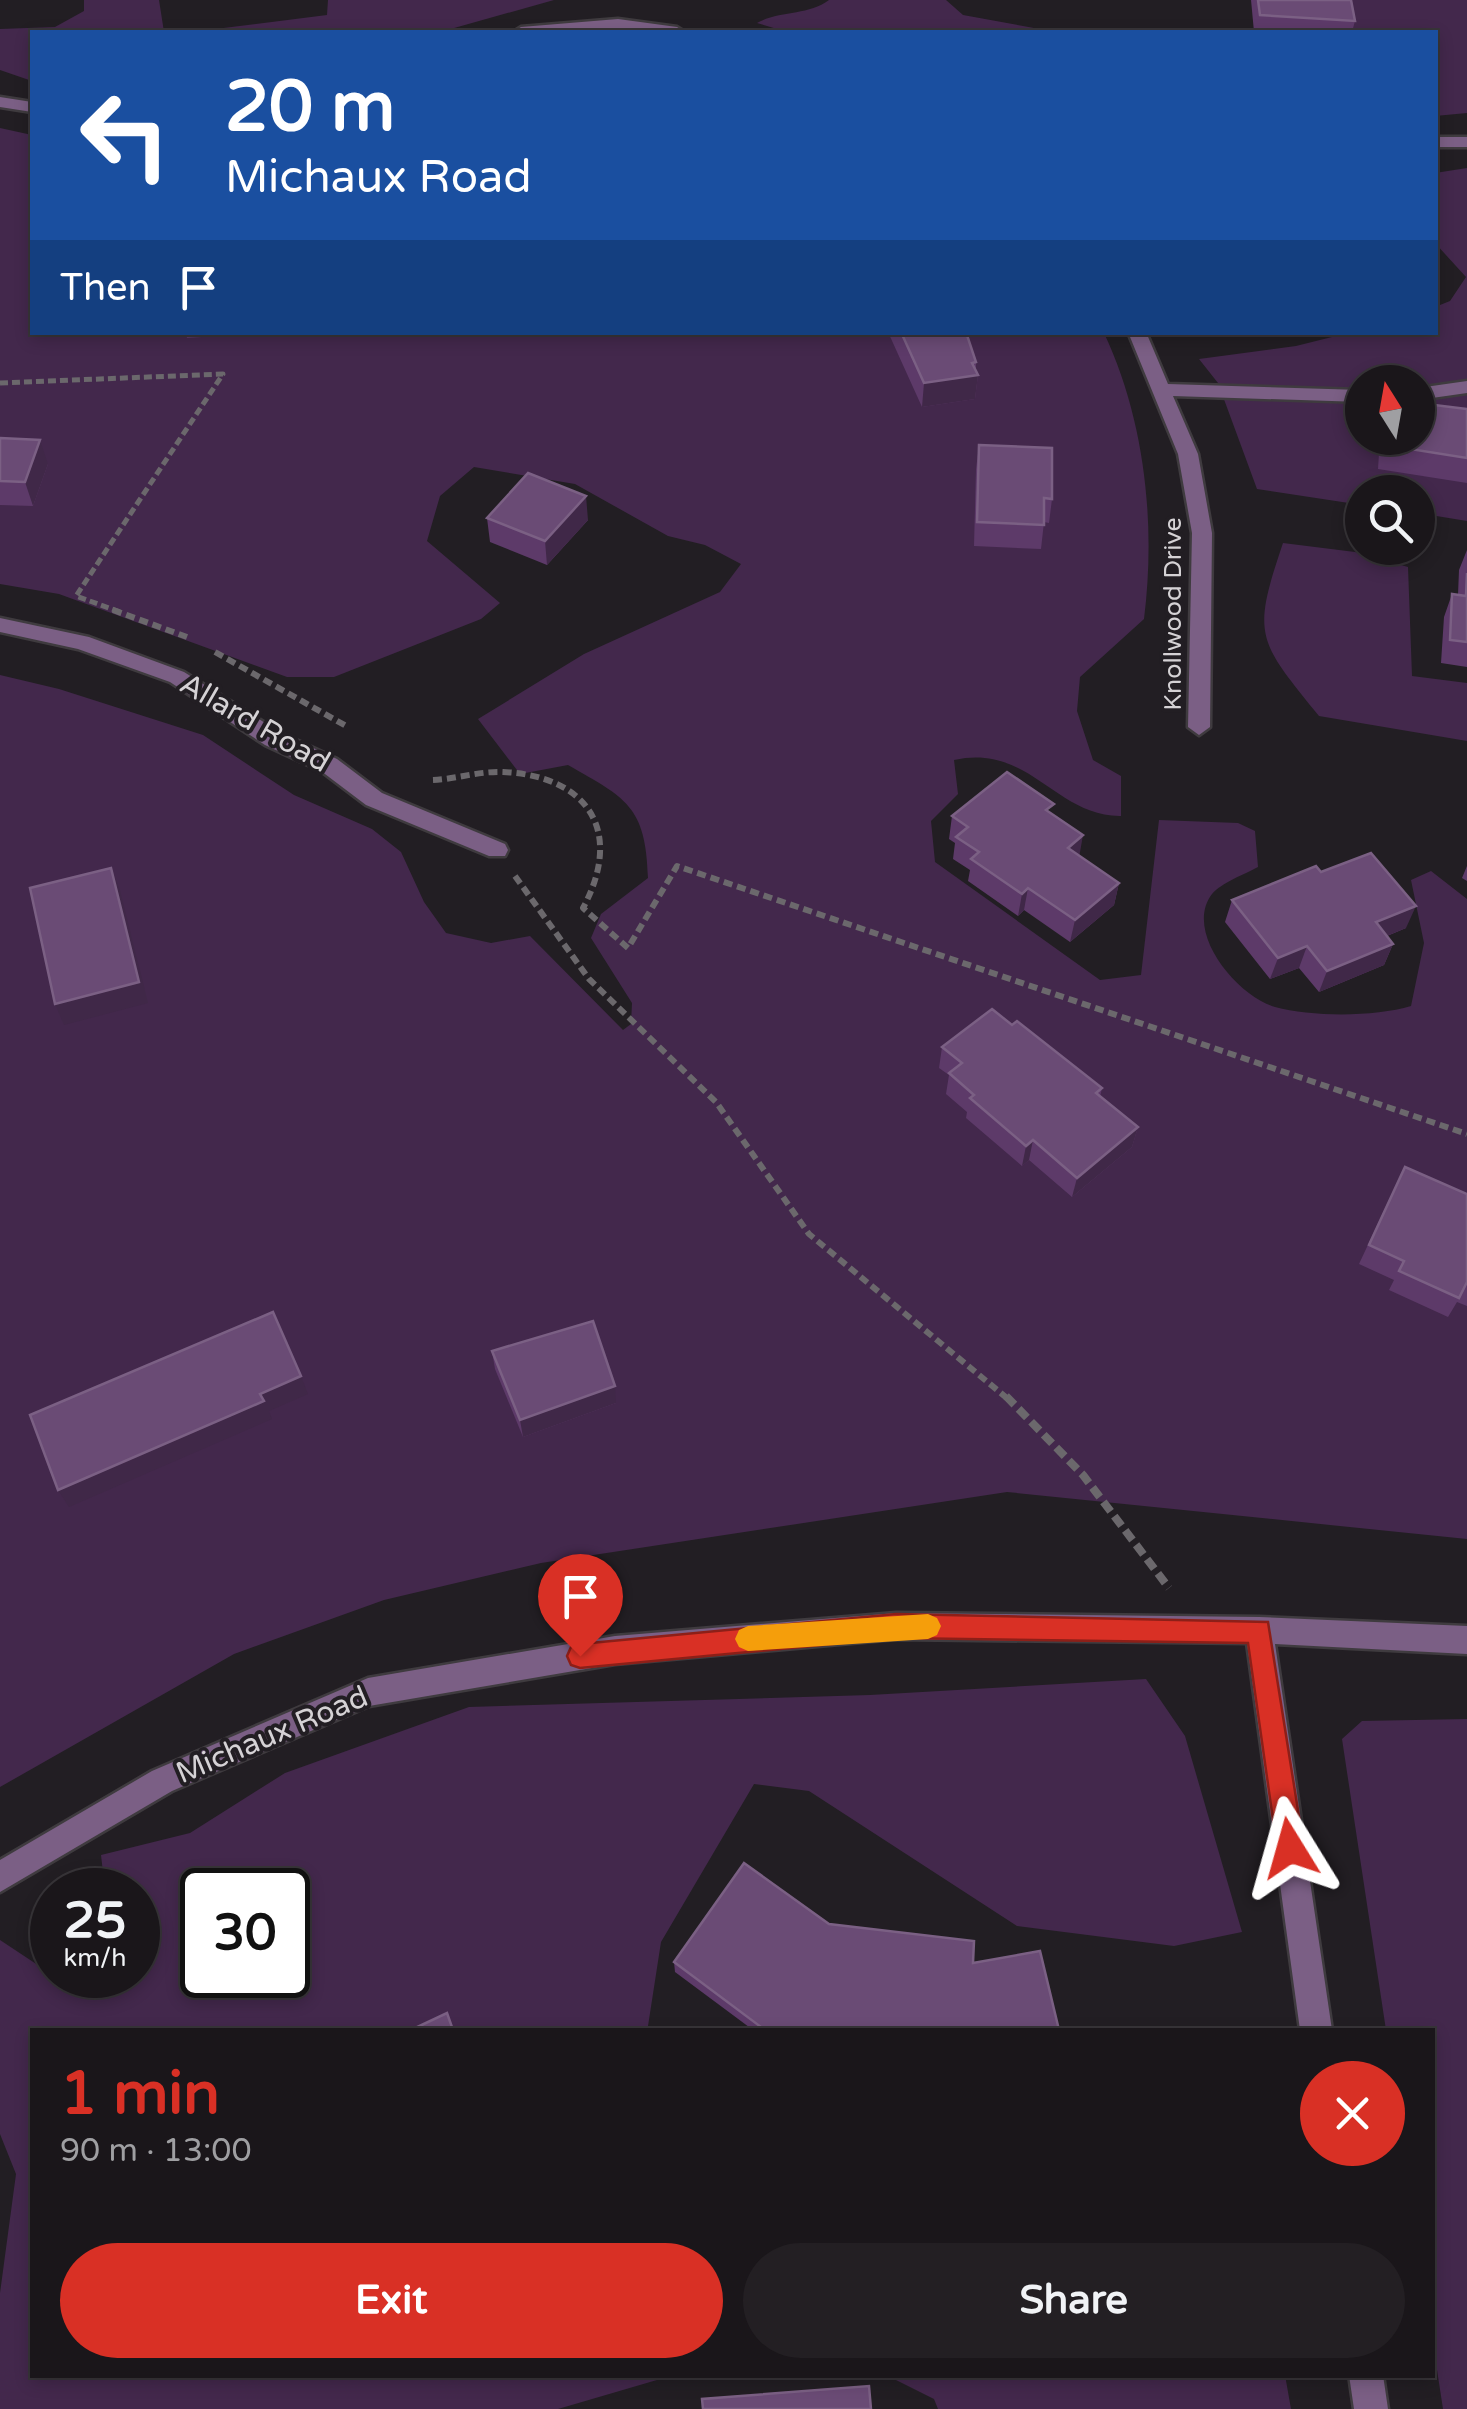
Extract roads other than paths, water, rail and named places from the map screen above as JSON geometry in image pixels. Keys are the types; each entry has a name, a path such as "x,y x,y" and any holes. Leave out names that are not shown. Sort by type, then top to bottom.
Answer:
{"street":[{"path":"545,30 618,24 662,30"},
{"path":"0,102 30,107"},
{"path":"1438,142 1467,142"},
{"name":"Knollwood Drive","path":"1138,335 1188,454 1202,534 1198,727"},
{"path":"1435,392 1467,388"},
{"path":"1163,390 1345,395"},
{"name":"Allard Road","path":"0,625 82,642 177,676 273,740 329,765 374,799 498,850"},
{"name":"Michaux Road","path":"0,1877 162,1781 368,1692 615,1650 896,1626 1259,1630 1467,1640"},
{"path":"1259,1630 1316,2028"},
{"path":"1366,2378 1371,2409"}]}
